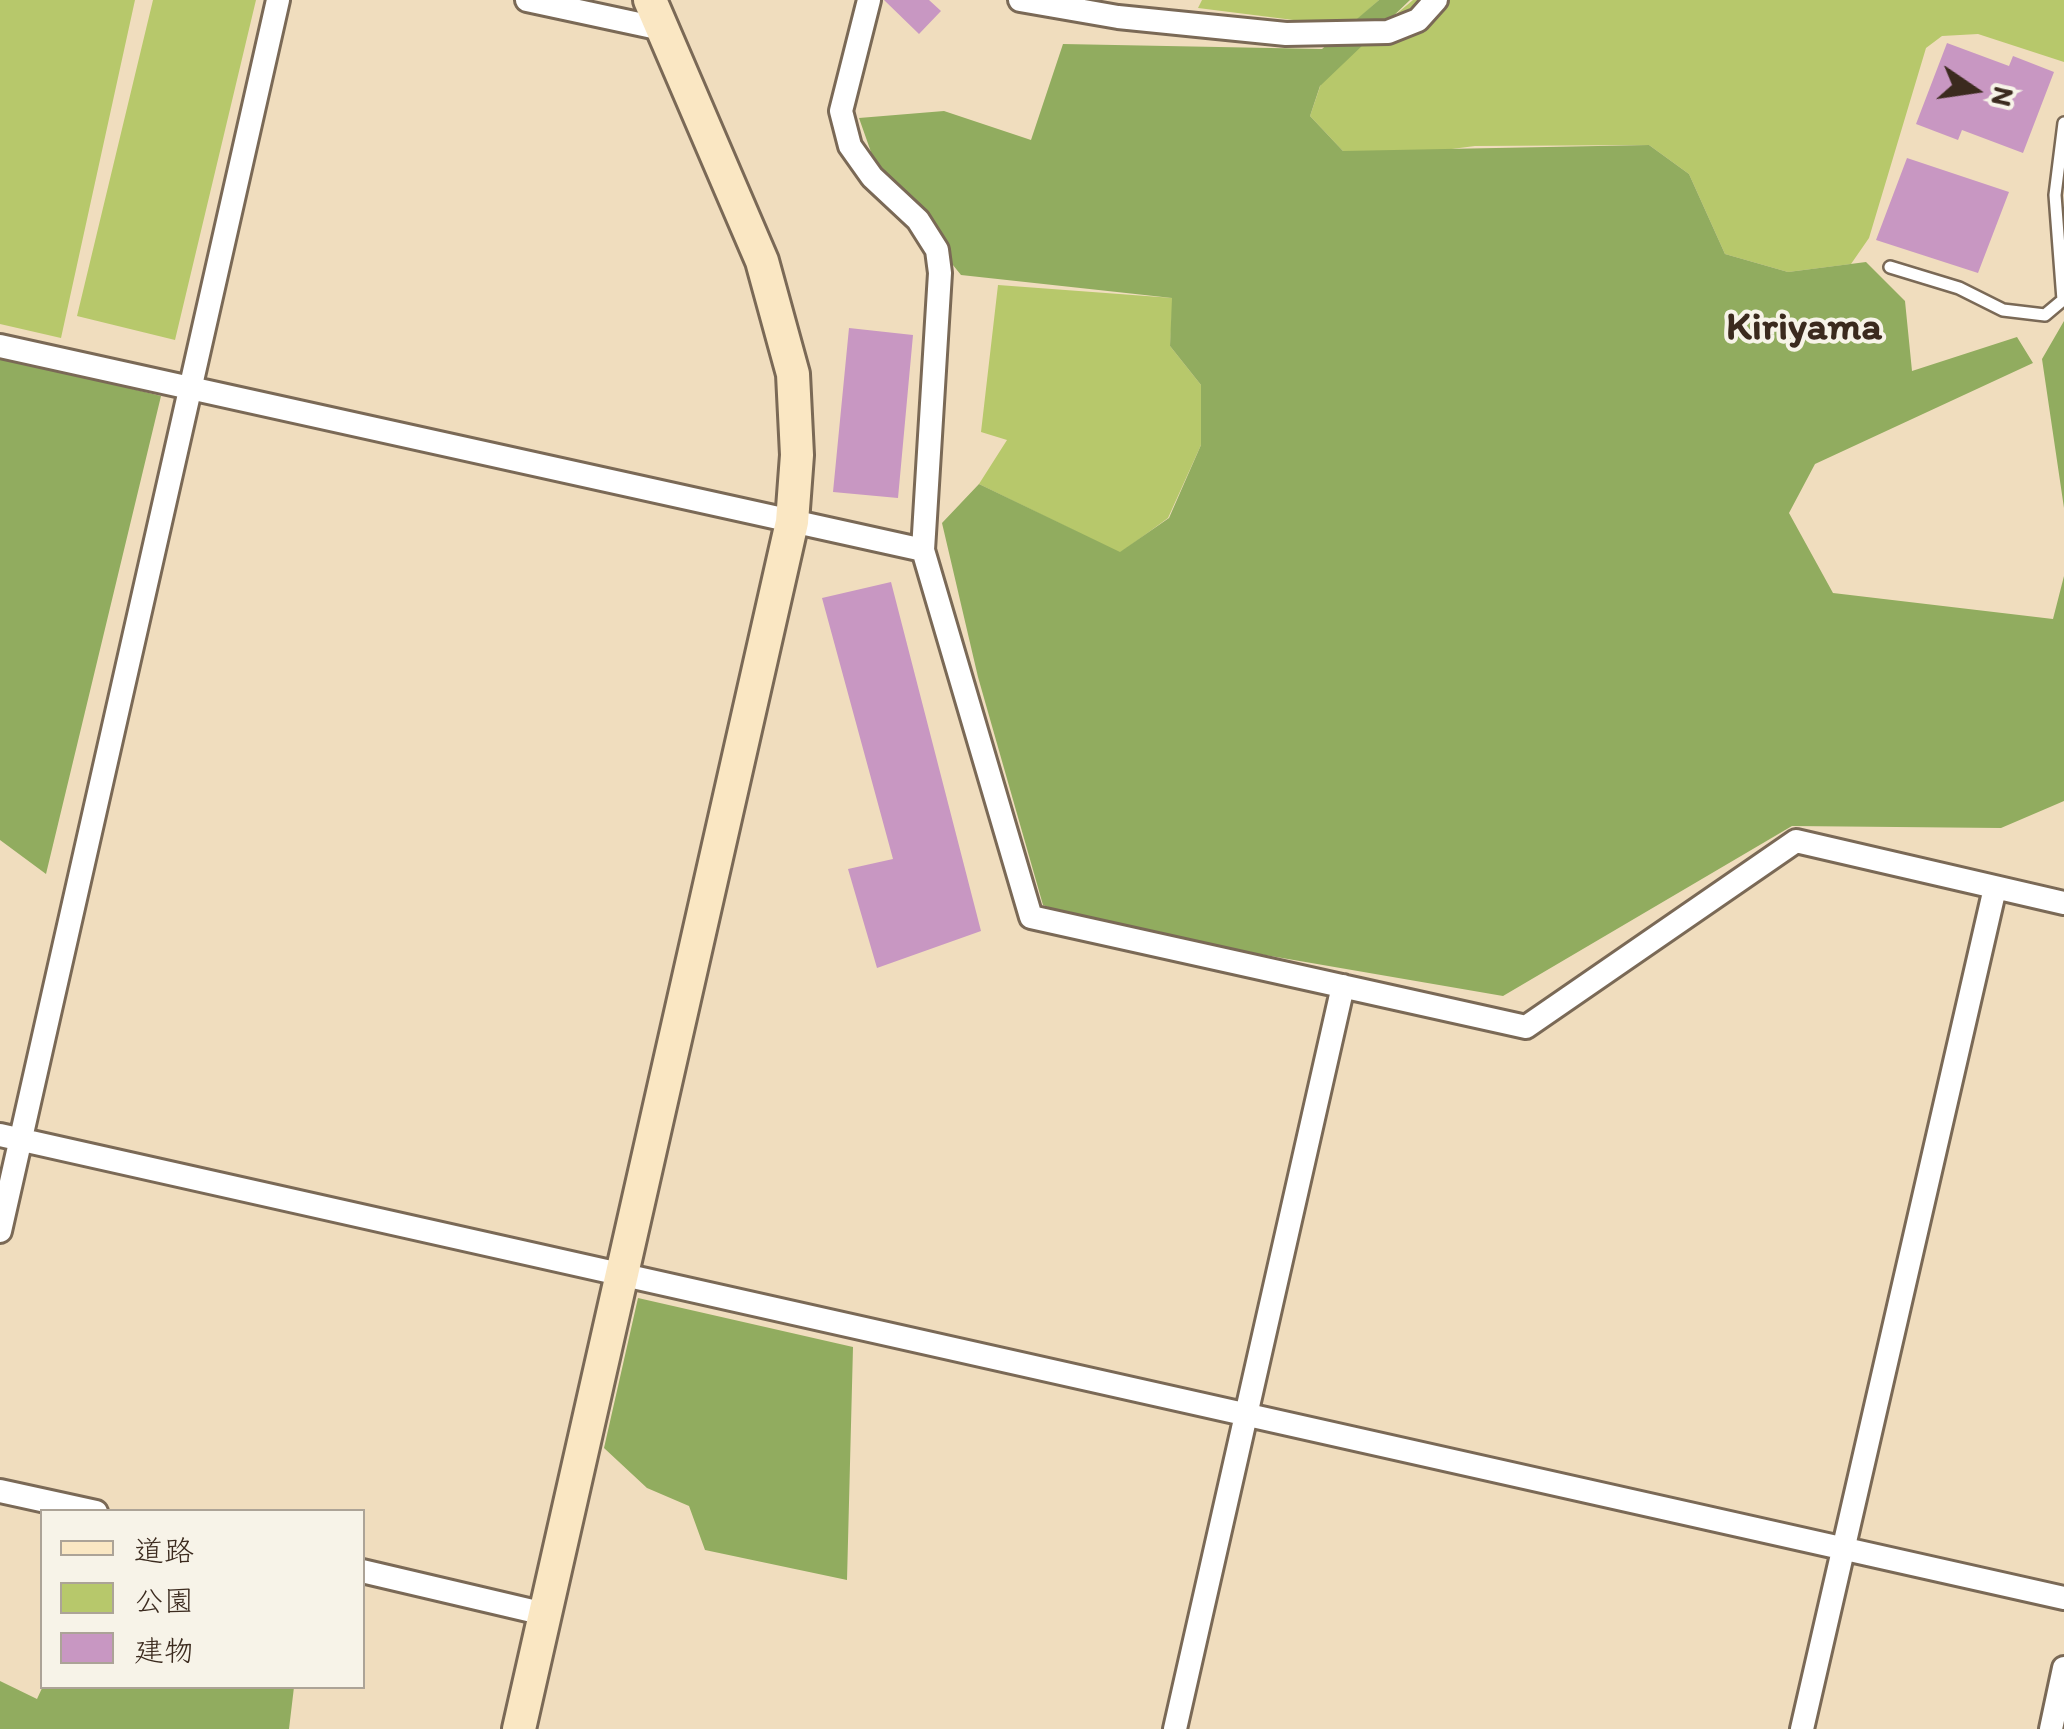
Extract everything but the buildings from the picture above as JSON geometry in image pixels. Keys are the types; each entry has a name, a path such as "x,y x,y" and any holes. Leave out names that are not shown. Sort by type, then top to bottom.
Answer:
{"street":[{"path":"0,1231 10,1137 278,0"},
{"path":"519,1729 792,522 797,455 793,374 762,261 656,15 527,0"},
{"path":"870,0 841,111 850,146 872,177 918,220 937,250 940,274 924,550 1031,917 1526,1027 1796,841 2064,904"},
{"path":"1020,0 1118,17 1286,34 1388,32 1418,20 1436,0"},
{"path":"0,346 924,550"},
{"path":"1802,1729 1995,888"},
{"path":"1175,1729 1343,986"},
{"path":"10,1137 2064,1598"},
{"path":"0,1490 83,1509"},
{"path":"365,1573 546,1614"},
{"path":"2051,1729 2064,1668"}],"lane":[{"path":"1890,267 1959,288 2003,310 2045,315 2063,300 2056,195 2064,123"}],"green space":[{"path":"0,0 135,0 61,338 0,324"},
{"path":"153,0 256,0 175,340 77,316"},
{"path":"1202,0 1379,0 1349,27 1198,8"},
{"path":"1379,0 1410,0 1320,86 1310,116 1343,151 1649,145 1689,174 1725,254 1788,272 1866,262 1905,301 1912,371 2017,337 2033,363 1815,464 1789,513 1833,593 2053,619 2064,576 2064,801 2001,828 1792,826 1503,996 1259,954 1124,936 1043,905 978,677 942,523 979,484 1120,552 1169,518 1201,445 1201,385 1170,346 1172,298 961,275 878,172 859,118 944,111 1031,140 1063,44 1322,49"},
{"path":"1413,0 2064,0 2064,62 1978,34 1942,36 1926,48 1869,238 1851,264 1788,272 1725,254 1689,174 1649,145 1475,146 1405,155 1343,151 1310,116 1324,75"},
{"path":"998,285 1173,298 1170,346 1201,385 1201,445 1168,518 1120,553 979,484 1007,440 981,432"},
{"path":"2064,321 2064,508 2042,359"},
{"path":"0,356 161,396 46,874 0,840"},
{"path":"638,1298 853,1347 847,1580 705,1550 689,1506 647,1488 604,1448"},
{"path":"0,1681 37,1699 42,1689 294,1689 289,1729 0,1729"}],"district":[{"name":"Kiriyama","path":"1804,329"}]}
